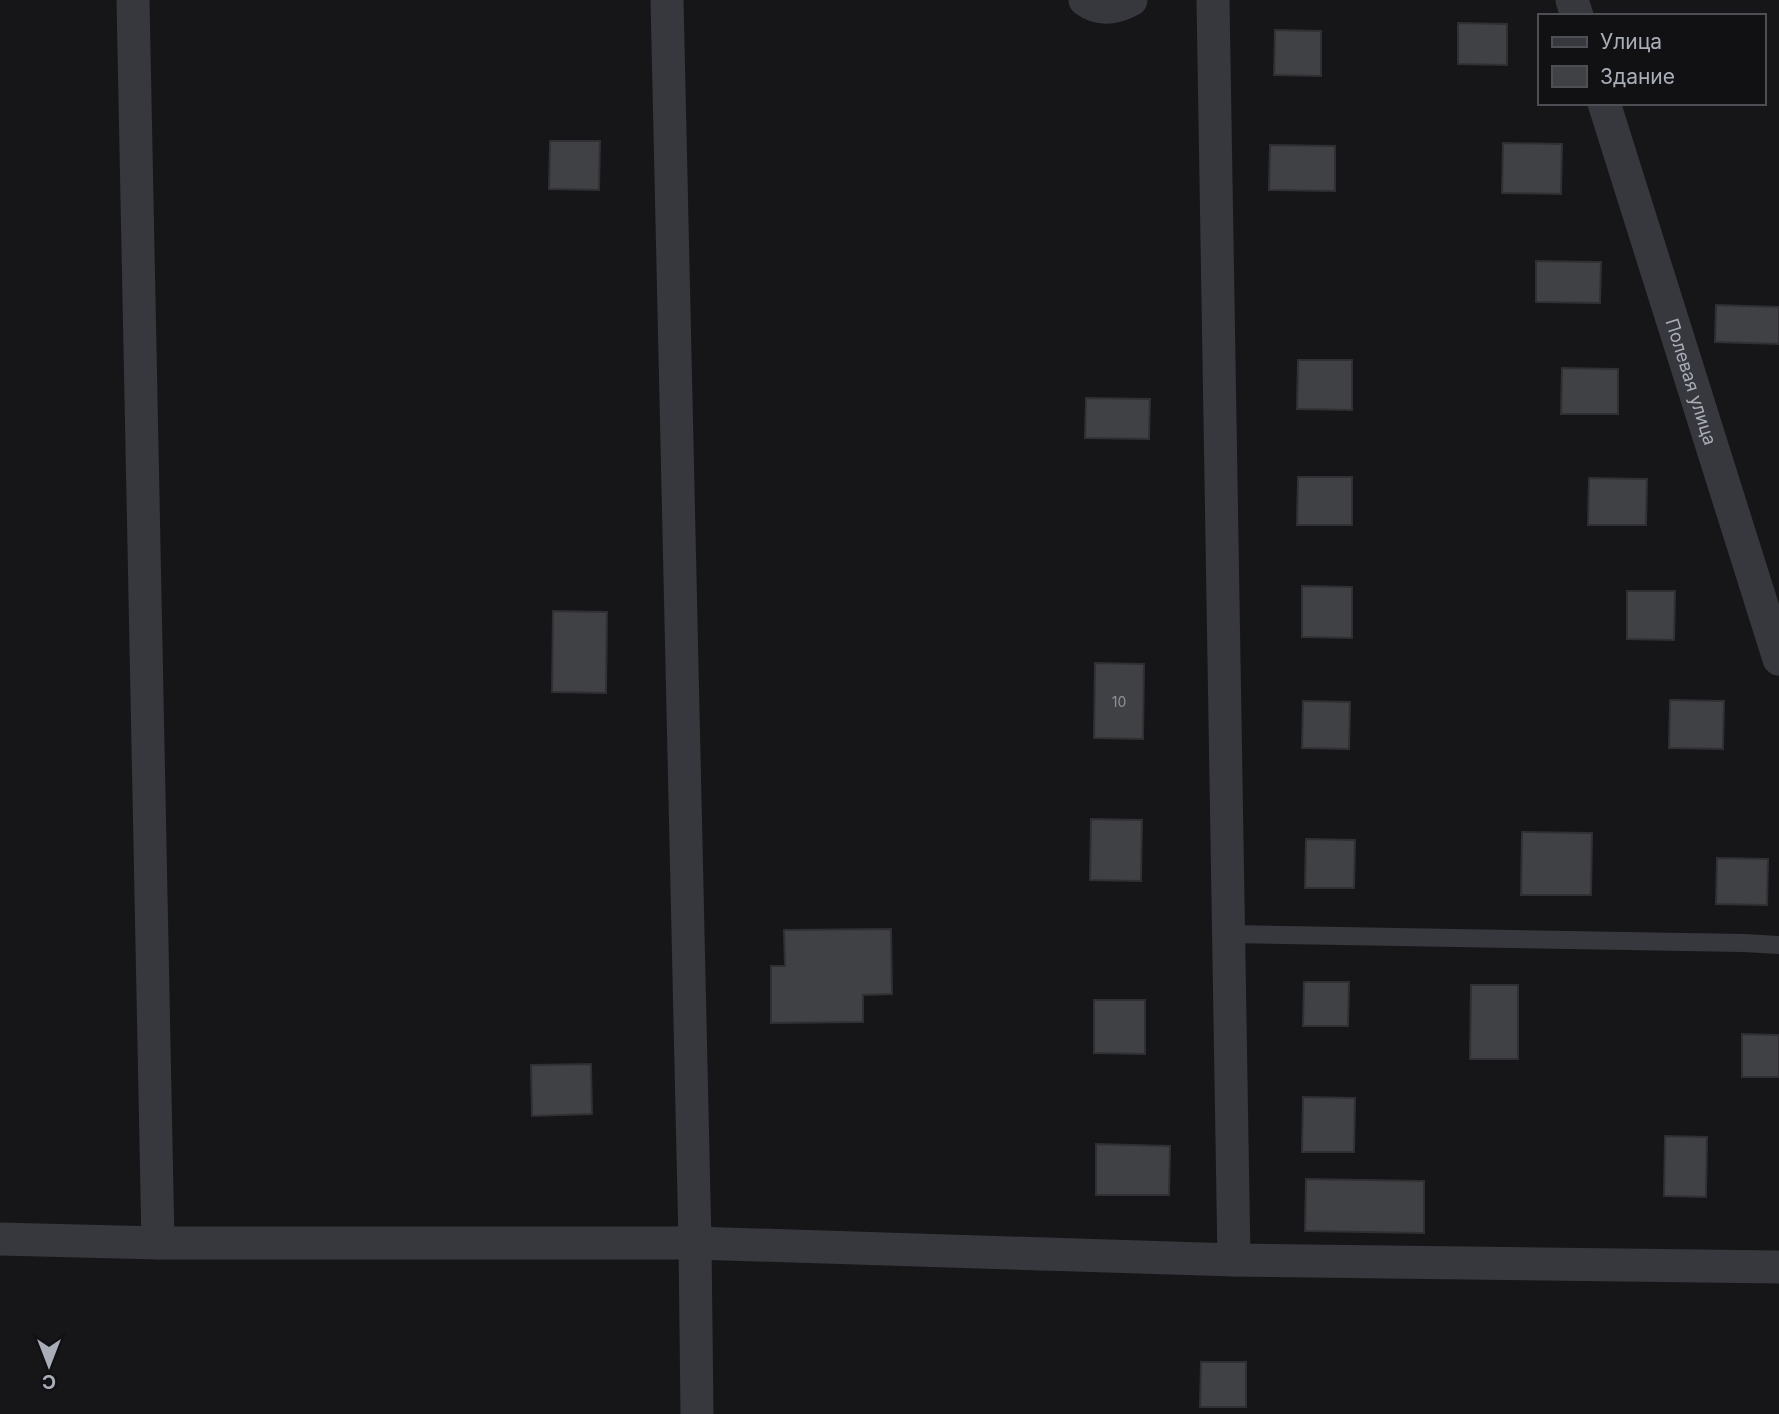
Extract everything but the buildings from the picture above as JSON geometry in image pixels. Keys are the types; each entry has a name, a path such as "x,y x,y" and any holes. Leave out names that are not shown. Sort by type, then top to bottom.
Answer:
{"street":[{"path":"133,0 158,1243"},
{"path":"667,0 697,1414"},
{"path":"1085,0 1093,6 1116,7 1131,0"},
{"path":"1213,0 1234,1260"},
{"name":"Полевая улица","path":"1605,105 1779,659"},
{"path":"0,1239 158,1243 695,1243 1234,1260 1779,1267"}],"lane":[{"path":"1229,934 1779,945"}]}
